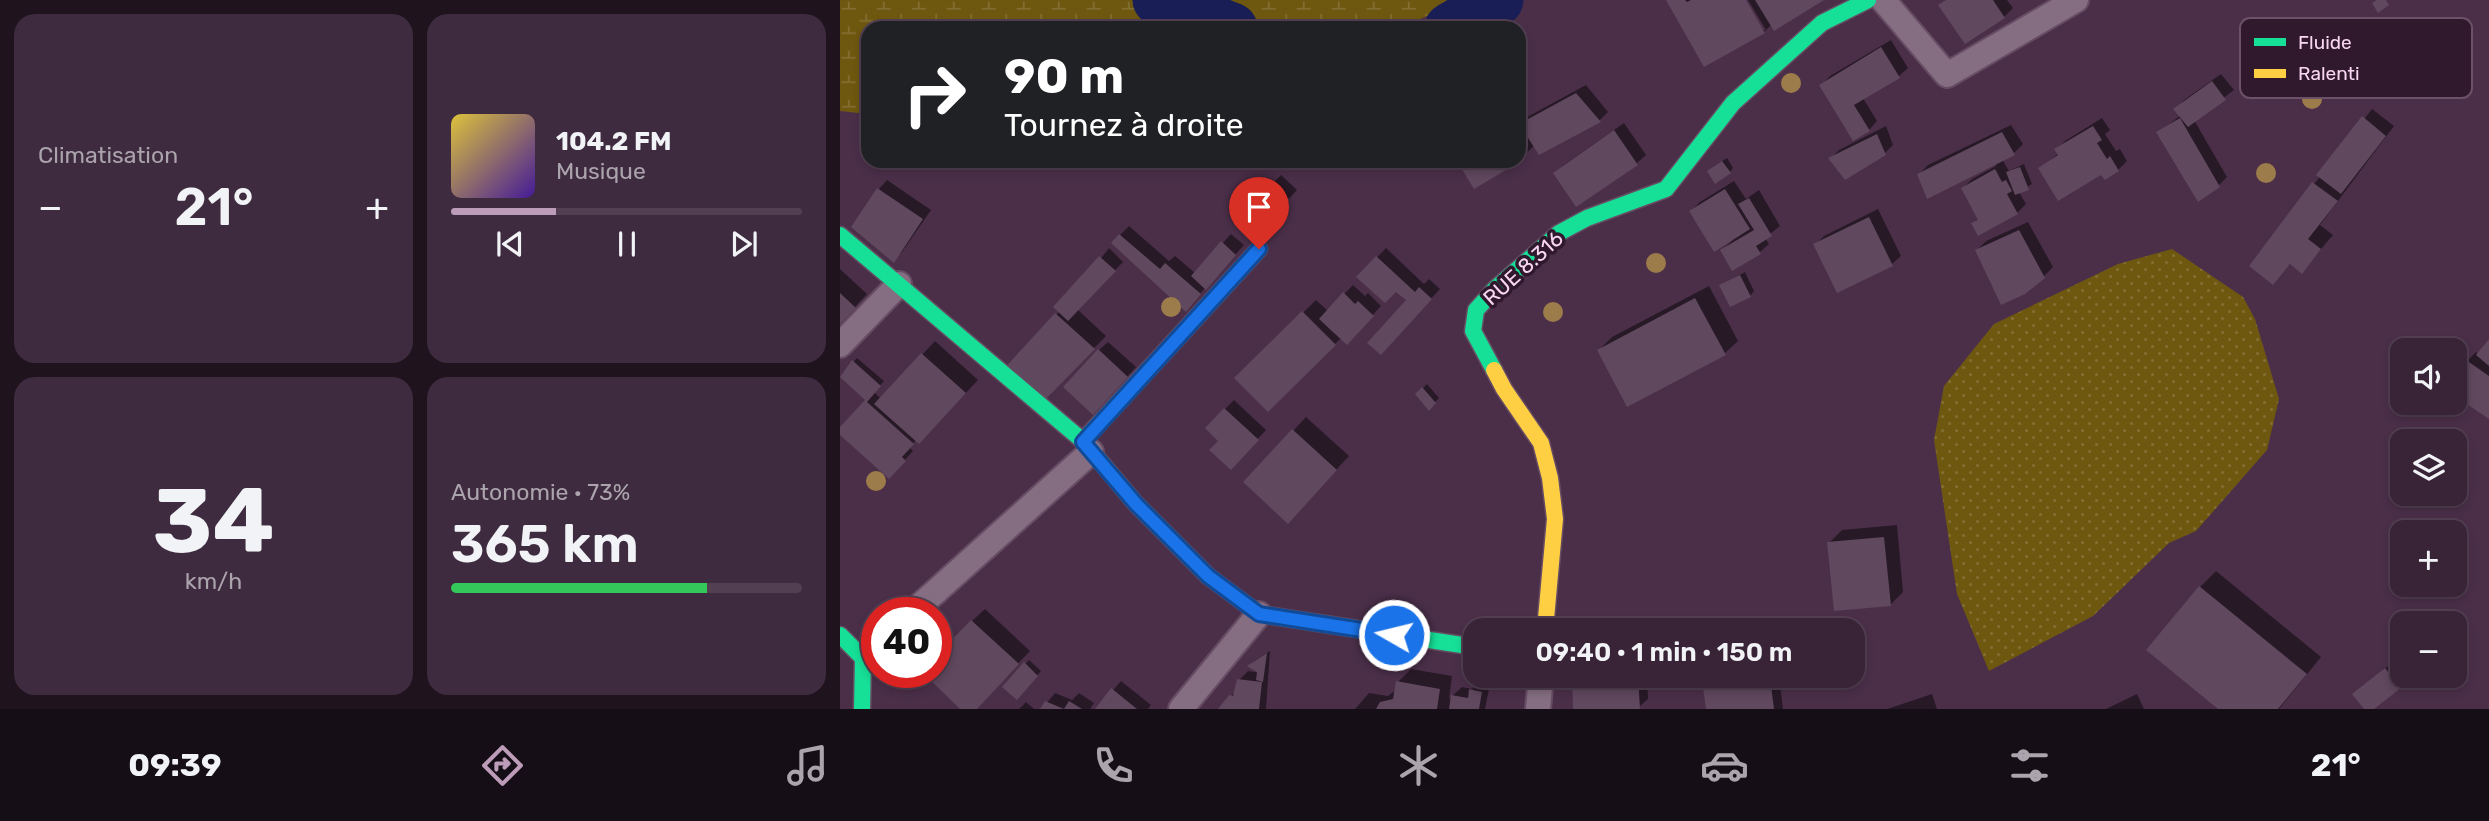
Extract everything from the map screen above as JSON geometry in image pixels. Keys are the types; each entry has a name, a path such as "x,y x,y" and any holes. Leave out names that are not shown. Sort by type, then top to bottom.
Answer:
{"street":[{"name":"RUE 8.316","path":"1546,618 1555,519 1550,478 1541,443 1504,389 1473,331 1476,310 1496,288 1559,233 1587,218 1666,189 1733,103 1822,23 1868,0"},
{"path":"1884,0 1947,75 2076,0"},
{"path":"840,235 1087,447 1136,504 1208,576 1259,614 1463,645"},
{"path":"929,597 1087,447 1259,249"},
{"path":"840,345 898,284"},
{"path":"1181,709 1259,614"},
{"path":"840,635 861,647"},
{"path":"862,709 865,688"},
{"path":"1538,709 1540,688"}],"green space":[{"path":"840,0 1463,0 1416,21 861,21 861,113 840,111"},
{"path":"2172,249 2243,297 2255,319 2279,399 2267,450 2196,531 2169,543 2093,616 1989,671 1957,594 1934,440 1944,386 1994,324 2118,264"}],"building":[{"path":"1666,0 1746,0 1765,33 1704,67"},
{"path":"1755,0 1824,0 1774,31"},
{"path":"1946,0 1993,0 2005,18 1965,44 1938,5"},
{"path":"2386,0 2389,5 2378,13 2372,3"},
{"path":"1881,47 1900,78 1854,105 1870,131 1853,141 1819,85"},
{"path":"2212,81 2226,100 2188,127 2173,109"},
{"path":"1576,93 1601,122 1539,155 1526,135 1526,120"},
{"path":"2362,116 2386,136 2341,194 2316,175"},
{"path":"2180,118 2220,187 2198,202 2156,132"},
{"path":"2093,126 2102,140 2097,143 2107,159 2110,156 2119,171 2105,180 2101,175 2058,201 2038,168 2058,155 2054,149"},
{"path":"1614,130 1638,165 1576,207 1553,173"},
{"path":"2002,132 2015,155 1927,199 1917,174"},
{"path":"1877,134 1886,155 1845,180 1828,158"},
{"path":"1722,161 1731,173 1715,184 1707,171"},
{"path":"2020,167 2029,190 2015,195 2006,172"},
{"path":"1461,168 1509,168 1474,189"},
{"path":"1995,169 2002,182 2006,180 2012,191 2007,194 2018,214 1978,236 1971,223 1978,220 1961,188"},
{"path":"2312,182 2338,201 2308,239 2321,249 2302,274 2290,264 2273,285 2249,266"},
{"path":"1271,183 1289,199 1260,233 1240,217"},
{"path":"877,188 923,219 894,263 851,227"},
{"path":"1725,189 1750,229 1714,252 1689,211"},
{"path":"1749,198 1772,236 1756,246 1761,254 1732,271 1720,250 1754,230 1738,204"},
{"path":"1869,217 1893,266 1837,293 1813,244"},
{"path":"2019,230 2045,278 2025,294 2001,305 1975,250"},
{"path":"1119,234 1160,269 1165,263 1201,294 1186,312 1111,243"},
{"path":"1221,241 1236,255 1206,290 1191,276"},
{"path":"1099,256 1116,271 1068,321 1053,307"},
{"path":"1376,256 1415,292 1419,287 1432,299 1381,355 1367,343 1406,300 1396,292 1385,303 1356,277"},
{"path":"1740,275 1751,297 1730,307 1719,285"},
{"path":"1343,292 1355,304 1358,301 1374,316 1347,345 1319,319"},
{"path":"840,293 856,308 840,324"},
{"path":"1695,298 1726,355 1627,407 1597,350"},
{"path":"1302,311 1336,345 1268,412 1234,378"},
{"path":"1055,313 1095,349 1039,406 1001,372"},
{"path":"2489,339 2489,366 2476,355"},
{"path":"1098,349 1128,377 1093,415 1063,387"},
{"path":"921,353 966,393 919,444 874,404"},
{"path":"852,360 881,386 867,402 914,444 902,457 906,461 889,479 840,435 840,427 865,400 840,377"},
{"path":"2467,361 2489,376 2489,419 2467,404"},
{"path":"1422,387 1436,403 1429,411 1415,394"},
{"path":"1224,408 1259,440 1231,470 1209,450 1218,441 1205,428"},
{"path":"1292,429 1337,470 1288,524 1243,482"},
{"path":"1884,537 1891,606 1834,611 1827,542"},
{"path":"2199,586 2307,674 2278,709 2218,709 2146,650"},
{"path":"971,620 1019,664 977,709 960,709 938,688 952,688 952,640"},
{"path":"1267,653 1263,682 1256,680 1257,672 1247,666"},
{"path":"1024,662 1038,676 1017,700 1002,687"},
{"path":"2385,668 2390,674 2390,688 2401,688 2374,709 2364,709 2352,694"},
{"path":"1237,679 1262,682 1259,709 1218,709 1229,695 1233,696"},
{"path":"1396,681 1440,689 1437,709 1376,709 1380,702 1393,699"},
{"path":"1111,688 1137,709 1095,709"},
{"path":"1572,688 1639,688 1640,709 1573,709"},
{"path":"1703,688 1771,688 1774,709 1706,709"},
{"path":"1469,689 1482,692 1479,709 1449,709 1451,695 1468,698"},
{"path":"1045,701 1064,709 1040,709"},
{"path":"1069,701 1082,709 1064,709"}],"waterway":[{"path":"1158,0 1214,21"},
{"path":"1462,21 1498,0"}],"traffic: fast":[{"path":"1494,370 1473,331 1476,310 1496,288 1559,233 1587,218 1666,189 1733,103 1822,23 1868,0"},
{"path":"840,235 1083,441 1136,504 1208,576 1259,614 1463,645"},
{"path":"840,635 863,658 862,709"}],"traffic: slow":[{"path":"1083,441 1259,249"},
{"path":"1494,370 1541,443 1550,478 1555,519 1546,618"}],"route":[{"path":"1259,249 1083,442 1136,504 1208,576 1259,614 1394,635"}]}
